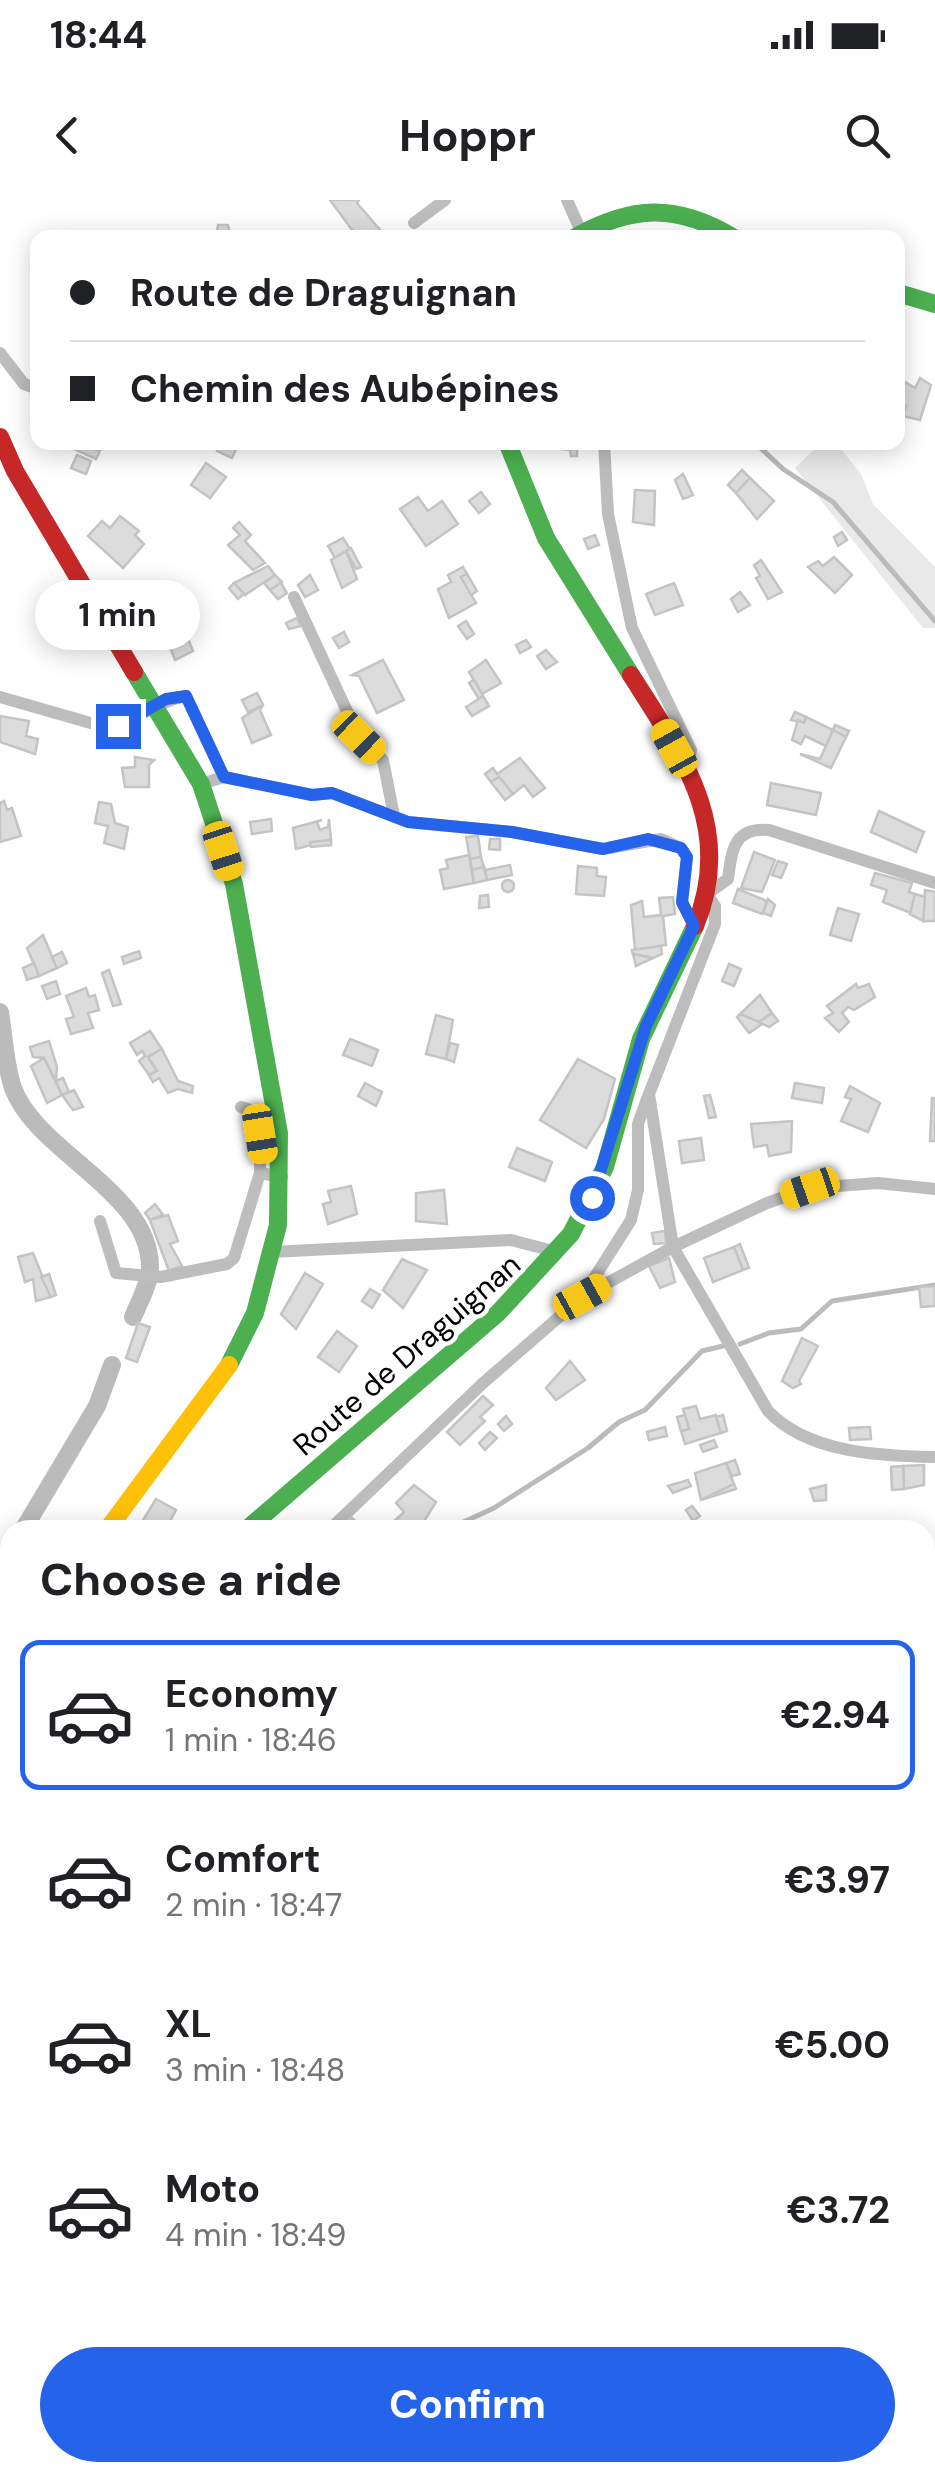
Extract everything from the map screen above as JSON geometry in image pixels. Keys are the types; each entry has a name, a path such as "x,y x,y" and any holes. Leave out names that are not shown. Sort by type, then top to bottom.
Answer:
{"main road":[{"path":"589,230 641,204 677,205 698,212 723,230"},
{"path":"905,295 935,304"},
{"path":"0,437 15,471 201,784 234,884 274,1092 282,1177 272,1252 255,1313 226,1370 114,1520"},
{"name":"Route de Draguignan","path":"258,1520 527,1288 558,1252 592,1198 646,1026 707,894 714,861 712,834 687,770 549,542 527,500 510,450"}],"street":[{"path":"414,224 445,200"},
{"path":"567,200 584,230"},
{"path":"0,353 24,384 30,386"},
{"path":"604,450 608,514 632,628 691,750 687,770"},
{"path":"294,597 359,737 383,760 394,816"},
{"path":"0,697 101,726 118,726 166,699 186,696 224,777"},
{"path":"201,784 224,777 312,795 332,793 394,816 603,849 648,839 672,842 687,857 682,902 694,926"},
{"path":"582,1297 630,1220 638,1190 638,1124 715,924 715,906 707,894 728,879 733,846 740,834 756,829 935,883"},
{"path":"650,1094 672,1247 768,1411 787,1432 810,1442 935,1457"},
{"path":"100,1221 116,1273 161,1277 227,1264 234,1258 260,1173 260,1134 250,1110 241,1107"},
{"path":"260,1173 282,1177"},
{"path":"339,1520 482,1384 582,1297 672,1247 767,1203 810,1188 878,1183 935,1189"},
{"path":"272,1252 510,1240 558,1252"}],"shaded area":[{"path":"814,450 842,450 861,474 873,504 935,567 935,628 923,628 795,468"}],"building":[{"path":"330,200 359,200 357,203 380,230 352,230"},
{"path":"920,378 931,385 920,420 905,416 905,382 915,388"},
{"path":"76,450 100,451 96,459"},
{"path":"217,450 236,450 232,458"},
{"path":"77,455 91,461 86,474 71,468"},
{"path":"206,463 226,477 210,498 191,485"},
{"path":"742,470 750,478 736,493 728,485"},
{"path":"683,474 693,495 683,499 675,480"},
{"path":"750,478 774,501 757,519 736,493"},
{"path":"635,490 655,491 654,525 633,522"},
{"path":"481,492 490,504 479,513 469,501"},
{"path":"418,497 428,511 442,501 458,524 426,546 400,509"},
{"path":"120,516 139,531 135,535 144,544 123,568 88,536 102,521 110,528"},
{"path":"239,522 251,535 245,541 265,563 253,570 228,545 240,535 233,528"},
{"path":"842,532 847,540 838,546 834,537"},
{"path":"595,535 599,545 588,549 584,539"},
{"path":"343,538 350,549 335,558 328,546"},
{"path":"351,548 361,567 356,569 346,551"},
{"path":"346,551 357,579 342,588 331,560"},
{"path":"834,557 852,575 835,593 808,567 818,561 823,566"},
{"path":"761,560 782,592 768,599 756,578 760,576 754,565"},
{"path":"268,566 275,575 245,595 234,583"},
{"path":"463,567 467,574 461,577 476,603 449,618 438,589 451,582 448,575"},
{"path":"467,574 477,591 471,595 461,577"},
{"path":"275,575 282,582 270,590 264,583"},
{"path":"310,575 318,590 305,597 298,585"},
{"path":"234,583 244,594 238,599 229,588"},
{"path":"281,583 287,593 278,599 270,590"},
{"path":"674,583 683,605 655,615 646,594"},
{"path":"740,592 750,605 738,612 731,599"},
{"path":"297,618 301,626 289,629 286,623"},
{"path":"466,621 474,634 467,639 458,626"},
{"path":"182,625 193,651 175,660 164,632"},
{"path":"344,632 349,642 339,648 333,638"},
{"path":"526,640 531,647 520,653 516,645"},
{"path":"546,650 557,662 546,669 537,656"},
{"path":"383,660 404,700 377,713 359,676 352,675"},
{"path":"486,660 501,683 482,694 469,672"},
{"path":"474,680 483,696 479,699 469,683"},
{"path":"257,693 263,705 248,712 242,700"},
{"path":"483,696 489,706 472,716 466,707"},
{"path":"263,705 260,710 271,735 252,743 242,718"},
{"path":"795,712 806,717 804,723 791,720"},
{"path":"0,716 29,721 26,736 38,739 35,754 0,742"},
{"path":"806,717 833,730 826,746 805,736 801,744 792,740 798,720 804,723"},
{"path":"835,725 849,731 846,737 833,730"},
{"path":"833,730 846,737 831,768 800,754 820,759"},
{"path":"135,757 154,760 149,765 149,787 125,787 122,768 135,767"},
{"path":"520,758 545,788 533,797 524,785 513,794 499,777 491,782 485,774 493,768 497,774"},
{"path":"499,777 513,794 505,800 491,782"},
{"path":"771,783 821,793 816,815 767,805"},
{"path":"4,801 7,810 12,808 21,836 0,842 0,803"},
{"path":"99,802 111,804 115,823 128,827 124,849 104,843 108,826 95,823"},
{"path":"879,811 924,832 916,852 871,832"},
{"path":"271,819 272,831 252,834 250,822"},
{"path":"329,819 331,840 296,849 293,828 322,820 317,822 320,830 328,827"},
{"path":"478,836 481,857 470,859 466,837"},
{"path":"490,839 500,839 500,850 489,849"},
{"path":"331,840 331,845 311,847 310,842"},
{"path":"754,852 775,860 762,892 741,888"},
{"path":"469,855 474,883 444,889 440,870 448,868 446,860"},
{"path":"481,857 484,867 472,870 470,859"},
{"path":"778,861 787,864 781,878 772,875"},
{"path":"510,865 512,875 487,880 485,870"},
{"path":"578,866 597,868 597,876 606,877 604,896 576,894"},
{"path":"484,867 487,880 474,883 472,870"},
{"path":"875,873 912,883 909,892 915,894 911,913 883,902 887,890 871,885"},
{"path":"508,880 514,886 508,892 502,886"},
{"path":"738,889 767,901 762,914 733,903"},
{"path":"925,890 935,892 935,921 923,921"},
{"path":"915,894 925,897 923,921 910,914"},
{"path":"488,895 489,907 479,908 480,896"},
{"path":"673,897 675,914 663,916 666,945 635,950 631,905 642,901 644,917 661,915 659,898"},
{"path":"768,899 775,905 771,916 763,913"},
{"path":"838,908 859,914 851,941 830,935"},
{"path":"43,935 57,968 39,976 27,948"},
{"path":"661,946 662,954 653,958 633,954 632,950"},
{"path":"139,951 141,958 124,964 122,957"},
{"path":"62,952 67,963 57,968 52,957"},
{"path":"633,954 653,958 636,966"},
{"path":"34,963 39,976 27,980 23,968"},
{"path":"729,964 741,969 734,986 722,981"},
{"path":"109,970 121,1004 113,1006 102,973"},
{"path":"56,981 60,994 47,999 42,986"},
{"path":"856,984 858,988 869,984 875,997 854,1010 848,1007 842,1013 849,1022 839,1032 825,1018 833,1013 827,1006"},
{"path":"86,988 89,997 95,995 99,1010 88,1013 93,1028 71,1034 66,1019 74,1017 66,996"},
{"path":"760,995 772,1013 759,1022 740,1014"},
{"path":"772,1013 778,1021 769,1027 759,1022"},
{"path":"740,1014 761,1025 749,1033 737,1017"},
{"path":"436,1015 453,1020 446,1059 426,1054"},
{"path":"150,1031 162,1049 148,1057 157,1071 149,1075 139,1061 145,1056 142,1051 137,1055 130,1043"},
{"path":"350,1039 378,1050 372,1066 343,1055"},
{"path":"49,1041 57,1067 56,1081 44,1058 33,1057 30,1047"},
{"path":"450,1043 458,1045 454,1062 446,1059"},
{"path":"162,1049 178,1081 193,1086 192,1093 178,1089 168,1093 159,1078 153,1082 149,1075 157,1071 148,1057"},
{"path":"44,1058 62,1095 47,1103 31,1066"},
{"path":"578,1059 615,1079 604,1119 586,1148 540,1120"},
{"path":"63,1078 69,1092 62,1095 56,1081"},
{"path":"365,1083 382,1092 376,1106 358,1096"},
{"path":"795,1083 824,1088 822,1103 792,1098"},
{"path":"850,1086 880,1103 868,1132 841,1121 851,1099 845,1097"},
{"path":"74,1090 83,1107 73,1110 62,1095"},
{"path":"710,1095 716,1117 709,1118 704,1096"},
{"path":"935,1098 935,1141 930,1141"},
{"path":"792,1121 791,1152 769,1156 767,1145 754,1147 751,1124"},
{"path":"701,1138 704,1160 682,1163 679,1141"},
{"path":"517,1148 552,1162 545,1181 509,1167"},
{"path":"351,1186 357,1214 328,1224 323,1204 331,1202 328,1191"},
{"path":"444,1190 447,1224 416,1221 416,1193"},
{"path":"155,1204 163,1215 150,1220 145,1213"},
{"path":"168,1215 178,1241 170,1244 182,1266 169,1271 150,1220"},
{"path":"665,1231 666,1243 654,1244 652,1233"},
{"path":"740,1244 749,1268 743,1270 734,1247"},
{"path":"734,1247 743,1270 713,1282 704,1258"},
{"path":"33,1253 51,1297 36,1301 33,1279 25,1282 18,1257"},
{"path":"669,1258 675,1282 660,1288 649,1266"},
{"path":"402,1259 427,1270 403,1308 383,1290"},
{"path":"305,1273 323,1284 296,1329 281,1314"},
{"path":"49,1274 56,1295 51,1297 41,1277"},
{"path":"935,1286 935,1306 921,1307 919,1287"},
{"path":"370,1289 380,1295 372,1308 362,1301"},
{"path":"138,1323 150,1327 137,1362 126,1358"},
{"path":"337,1331 357,1346 339,1372 318,1357"},
{"path":"802,1338 818,1346 799,1381 801,1384 793,1388 782,1381"},
{"path":"570,1361 585,1380 556,1400 546,1388"},
{"path":"483,1396 493,1405 480,1417 485,1421 460,1445 447,1432"},
{"path":"696,1406 700,1419 716,1415 721,1433 685,1444 681,1431 689,1429 683,1409"},
{"path":"685,1415 689,1429 681,1431 677,1417"},
{"path":"723,1415 727,1431 721,1433 716,1417"},
{"path":"506,1416 512,1424 504,1431 498,1424"},
{"path":"665,1427 667,1436 649,1440 647,1432"},
{"path":"870,1427 871,1439 850,1440 849,1428"},
{"path":"490,1432 497,1438 485,1450 479,1443"},
{"path":"714,1440 717,1447 703,1452 700,1445"},
{"path":"735,1460 740,1474 732,1476 726,1463"},
{"path":"726,1463 734,1484 701,1500 695,1473"},
{"path":"924,1465 924,1485 904,1489 903,1466"},
{"path":"903,1466 904,1489 892,1490 891,1467"},
{"path":"688,1480 691,1486 673,1493 668,1486"},
{"path":"734,1484 736,1489 701,1500"},
{"path":"414,1485 436,1502 425,1520 395,1520 404,1512 396,1503"},
{"path":"826,1485 826,1500 814,1501 810,1489"},
{"path":"156,1499 176,1510 170,1520 143,1520"},
{"path":"692,1506 700,1516 692,1520 686,1510"}],"waterway":[{"path":"763,450 783,469 833,502 935,621"},
{"path":"0,1012 10,1079 26,1111 113,1194 132,1216 145,1240 150,1273 133,1317"},
{"path":"740,1344 769,1333 801,1329 832,1301 935,1285"},
{"path":"468,1520 494,1508 588,1448 619,1422 645,1410 702,1351 723,1346"},
{"path":"29,1520 97,1406 112,1365"}],"traffic: fast":[{"path":"589,230 615,219 654,212 693,219 719,230"},
{"path":"905,295 935,304"},
{"path":"510,450 546,538 631,675"},
{"path":"134,672 201,784 234,884 279,1133 278,1225 255,1313 229,1365"},
{"path":"258,1520 498,1313 571,1234 605,1167 641,1039 695,926"}],"traffic: slow":[{"path":"114,1520 229,1365"}],"traffic: jam":[{"path":"0,437 15,471 134,672"},
{"path":"631,675 684,764 706,825 706,891 695,926"}],"route":[{"path":"118,726 166,699 186,696 224,777 312,795 332,793 408,822 512,832 603,849 648,839 672,842 681,848 687,857 682,902 694,926 646,1026 592,1198"}]}
